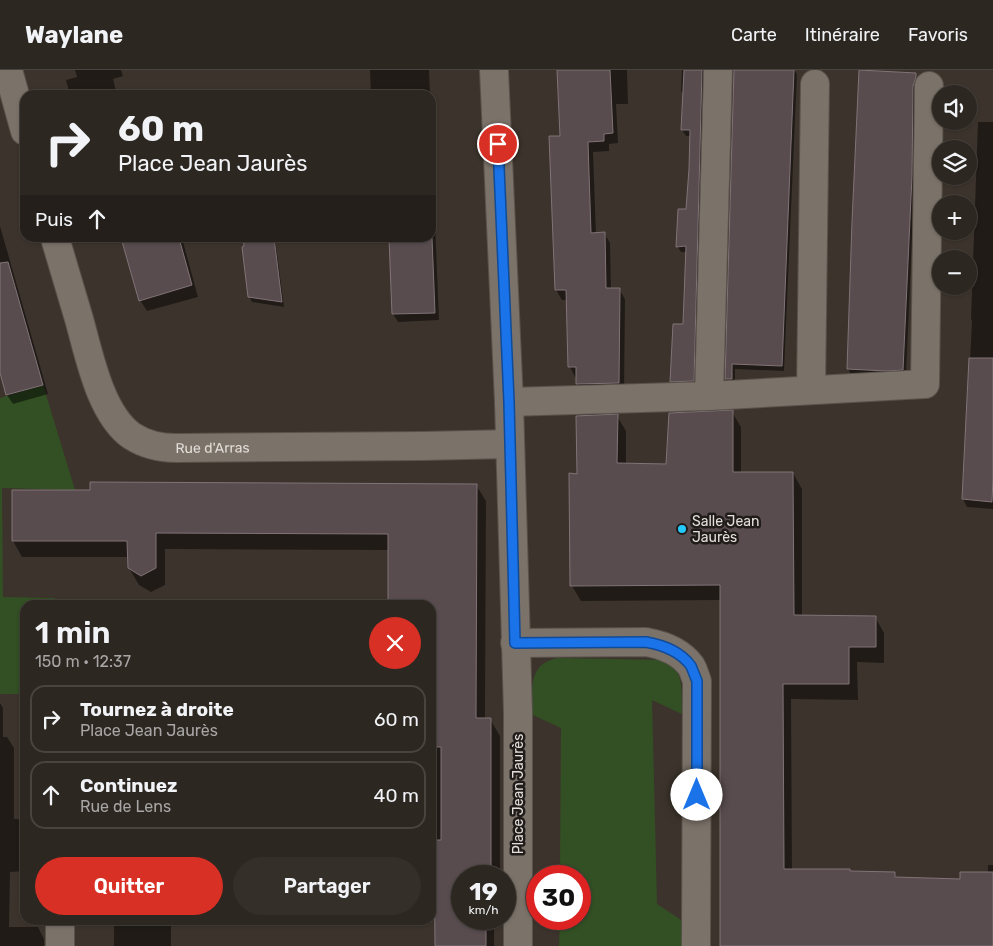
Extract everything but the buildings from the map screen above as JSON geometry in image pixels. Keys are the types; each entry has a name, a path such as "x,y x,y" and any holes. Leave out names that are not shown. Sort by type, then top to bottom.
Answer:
{"street":[{"path":"8,70 20,113"},
{"name":"Place Jean Jaurès","path":"494,70 509,402 518,712 518,946"},
{"path":"709,396 718,70"},
{"path":"811,390 815,84"},
{"path":"509,402 709,396 924,384 929,86"},
{"name":"Rue d'Arras","path":"56,242 103,397 112,414 122,426 132,436 146,443 160,448 510,444"},
{"path":"515,643 646,642 658,644 672,650 691,667 697,681 696,946"},
{"path":"60,925 60,946"}],"green space":[{"path":"43,385 75,490 2,488 3,597 55,598 55,600 20,600 20,694 0,694 0,398"},
{"path":"557,658 661,660 675,669 678,675 682,690 682,714 652,700 657,904 681,920 681,946 559,946 560,930 591,930 591,865 560,865 561,728 533,715 534,678 539,668"}],"place":[{"name":"Salle Jean Jaurès","path":"682,529"}],"route":[{"path":"498,144 509,402 515,643 646,642 658,644 672,650 683,658 691,667 697,681 697,795"}]}
